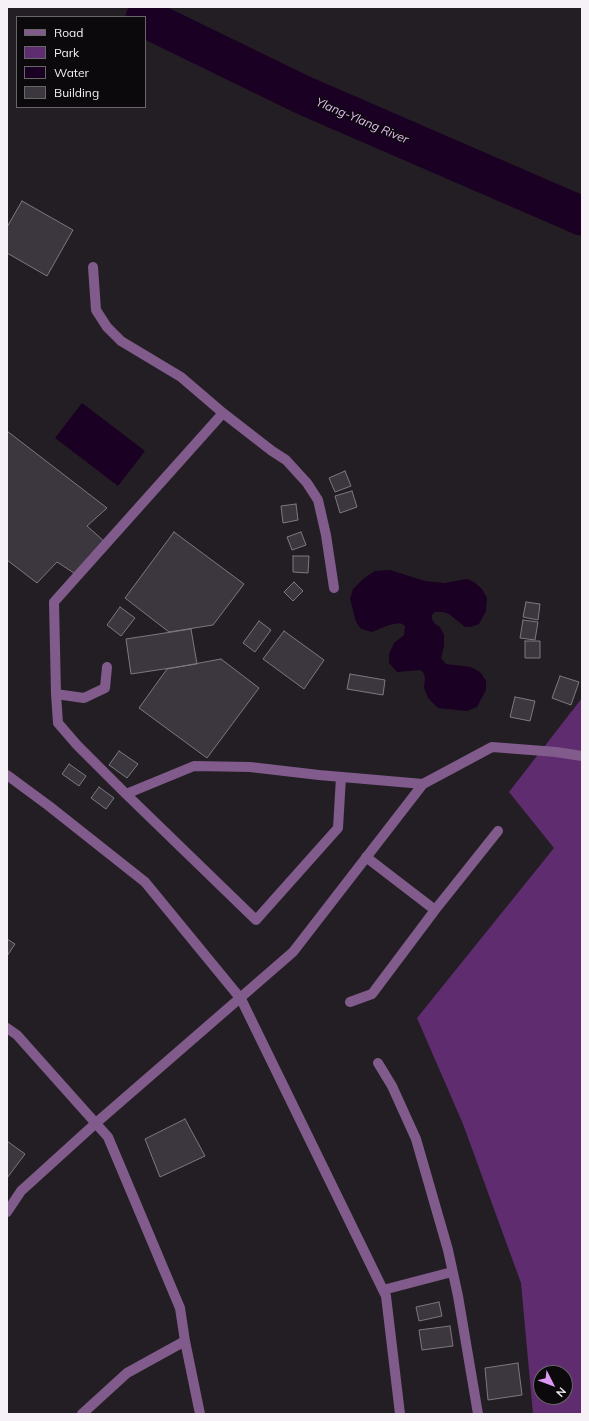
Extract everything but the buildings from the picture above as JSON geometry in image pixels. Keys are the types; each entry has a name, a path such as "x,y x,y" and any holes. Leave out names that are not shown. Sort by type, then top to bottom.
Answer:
{"street":[{"path":"93,267 96,310 107,327 121,341 181,377 223,413 286,460 307,483 318,500 326,535 334,588"},
{"path":"223,413 54,602 58,723 77,745 126,794 256,920 338,828 341,777"},
{"path":"56,694 84,698 105,688 107,668"},
{"path":"7,1212 21,1190 293,952 422,784 492,747 556,752 582,756"},
{"path":"126,794 194,766 250,767 422,784"},
{"path":"7,775 49,806 145,882 241,999 384,1290 386,1296 400,1414"},
{"path":"350,1002 372,994 435,910 498,831"},
{"path":"366,857 435,910"},
{"path":"7,1028 16,1035 108,1137 180,1308 185,1341 200,1414"},
{"path":"378,1063 392,1086 416,1139 448,1250 478,1414"},
{"path":"384,1290 452,1272"},
{"path":"82,1414 127,1373 185,1341"}],"green space":[{"path":"582,698 582,1414 533,1414 521,1283 463,1124 417,1018 554,848 509,792"}],"water":[{"path":"82,403 145,451 118,486 55,438"},
{"path":"390,570 425,581 444,583 467,579 474,582 482,589 487,598 486,611 479,624 471,627 465,627 449,614 435,612 432,615 432,619 435,624 440,627 444,635 444,646 441,658 446,664 475,669 481,673 486,681 486,690 477,707 467,711 438,708 428,698 424,688 425,677 423,672 420,670 397,672 389,663 389,654 394,643 404,635 405,626 400,623 389,625 372,632 361,629 356,622 350,599 353,589 363,579 375,571"}],"waterway":[{"name":"Ylang-Ylang River","path":"146,18 303,95 582,216"}]}
